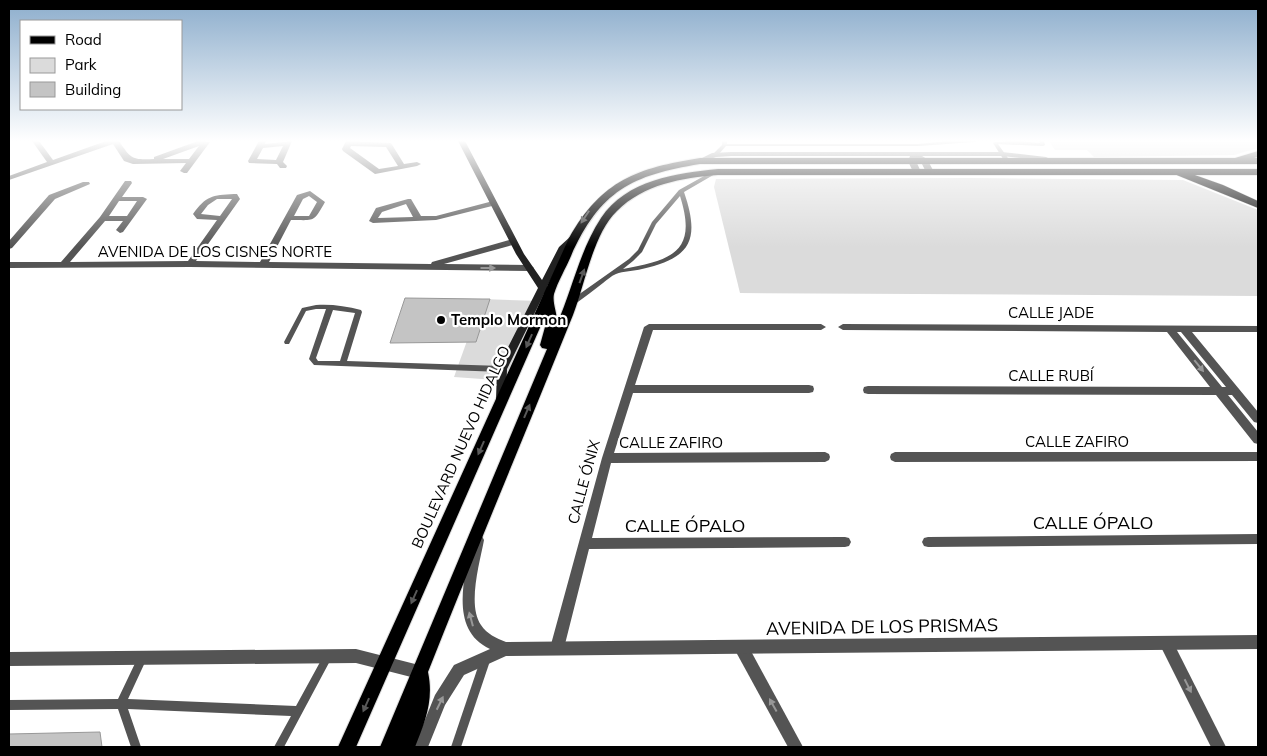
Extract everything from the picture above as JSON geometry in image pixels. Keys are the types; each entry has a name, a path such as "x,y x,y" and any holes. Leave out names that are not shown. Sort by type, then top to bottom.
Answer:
{"highway":[{"path":"1190,176 1219,187 1258,206"}],"main road":[{"path":"479,176 513,242 545,291 553,311 552,328 541,359 537,386"},
{"name":"BOULEVARD NUEVO HIDALGO","path":"347,747 501,404 545,291 584,218 595,203 611,191 643,176"},
{"path":"389,747 481,520 573,302 602,224 612,210 640,190 665,179 677,176"},
{"path":"501,404 502,369 534,304 545,291 552,268 562,249 574,238"},
{"path":"530,268 545,270 552,268"},
{"path":"530,268 534,304"},
{"path":"406,747 422,708 424,688 419,672"}],"street":[{"path":"63,265 103,218 128,183"},
{"path":"9,246 52,197 86,184"},
{"path":"117,199 143,198 120,230"},
{"path":"418,220 408,201 379,210 373,221 418,220 436,218 493,203"},
{"path":"103,218 128,218"},
{"path":"190,264 222,218"},
{"path":"263,265 289,218"},
{"name":"AVENIDA DE LOS CISNES NORTE","path":"422,268 513,242"},
{"path":"463,256 468,268"},
{"name":"AVENIDA DE LOS CISNES NORTE","path":"9,264 530,268"},
{"name":"CALLE ÓNIX","path":"557,648 607,458 649,327 821,327"},
{"name":"CALLE JADE","path":"843,328 1258,329"},
{"path":"1169,328 1258,440"},
{"path":"1184,328 1258,419"},
{"path":"629,389 808,390"},
{"name":"CALLE RUBÍ","path":"868,390 1235,391"},
{"name":"CALLE ZAFIRO","path":"607,458 825,457"},
{"name":"CALLE ZAFIRO","path":"895,457 1258,457"},
{"name":"AVENIDA DE LOS PRISMAS","path":"481,520 468,607 473,627 485,640 506,649"},
{"name":"CALLE ÓPALO","path":"928,542 1258,539"},
{"name":"CALLE ÓPALO","path":"584,544 845,542"},
{"name":"AVENIDA DE LOS PRISMAS","path":"420,747 440,700 459,670 506,649 1258,642"},
{"path":"1166,643 1219,747"},
{"path":"741,647 796,747"},
{"path":"9,658 356,656 419,672"}],"lane":[{"path":"573,302 640,251 654,223 681,191 705,176"},
{"path":"613,273 663,262 676,255 686,246 689,219 681,191"},
{"path":"330,308 312,362 502,369"},
{"path":"286,342 304,310 330,308 355,311 359,314 343,364"},
{"path":"279,747 328,656"},
{"path":"456,747 486,657"},
{"path":"136,747 121,704 142,658"},
{"path":"9,705 121,704 299,711"}],"green space":[{"path":"969,178 1183,180 1258,210 1258,296 740,293 714,187 716,179"},
{"path":"482,299 540,301 511,381 454,377"}],"building":[{"name":"Templo Mormon","path":"405,298 490,299 476,342 390,343"},
{"path":"100,732 102,747 9,747 9,734"}],"place":[{"name":"Templo Mormon","path":"441,320"}]}
